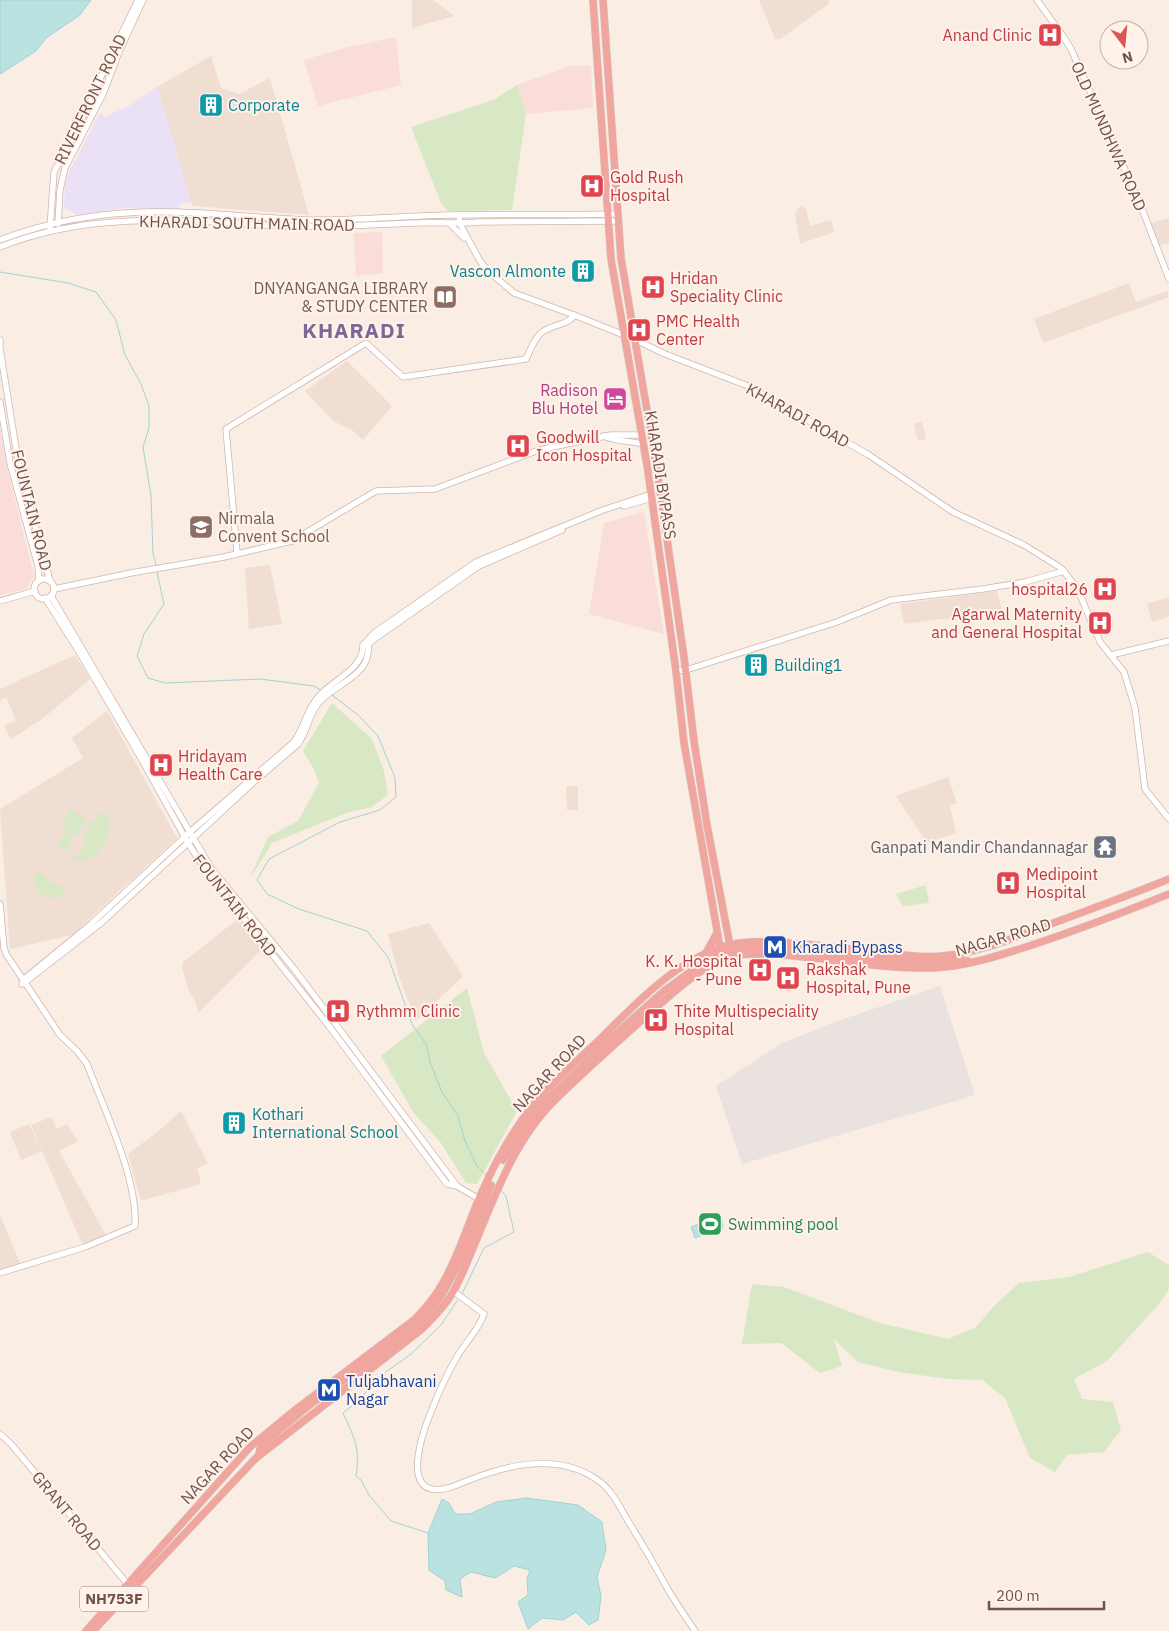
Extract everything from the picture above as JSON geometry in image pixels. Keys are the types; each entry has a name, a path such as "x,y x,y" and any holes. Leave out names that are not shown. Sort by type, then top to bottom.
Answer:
{"highway":[{"name":"KHARADI BYPASS","path":"593,0 611,259 651,496 676,668 684,743 720,950"},
{"name":"KHARADI BYPASS","path":"603,0 620,258 656,463 707,825 730,947"},
{"name":"NAGAR ROAD","path":"491,1180 504,1149 516,1129 544,1093 660,983 683,966 706,953 762,941 919,957 955,955 985,947 1050,924 1169,879"},
{"name":"NAGAR ROAD","path":"86,1631 257,1456 422,1329 438,1313 453,1291 498,1188 527,1136 554,1102 691,979 724,959 744,955 771,954 919,968 949,967 991,958 1054,937 1169,894"},
{"path":"1050,924 1054,937"},
{"path":"706,953 717,933"},
{"path":"730,947 777,948 909,962 952,960 972,962"},
{"path":"247,1450 257,1456 261,1445 311,1404 418,1325 440,1298 462,1258 474,1231 482,1200 491,1180 520,1133 541,1106 649,1003 720,950"},
{"name":"NAGAR ROAD","path":"93,1631 247,1450 295,1410 414,1320 428,1305 448,1274 482,1200"},
{"path":"482,1200 486,1215"}],"street":[{"name":"RIVERFRONT ROAD","path":"50,231 54,172 88,109 103,72 138,0"},
{"name":"RIVERFRONT ROAD","path":"58,230 60,190 64,168 100,100 119,52 144,0"},
{"name":"OLD MUNDHWA ROAD","path":"1037,0 1071,49 1139,201 1169,279"},
{"name":"KHARADI SOUTH MAIN ROAD","path":"0,240 58,222 94,216 158,212 318,220 459,215 618,218"},
{"name":"KHARADI ROAD","path":"459,215 460,224 468,241 487,270 514,293 634,339 665,354 704,368 758,392 874,458 953,512 1024,545 1047,558 1064,571 1077,588 1100,642 1124,672 1135,708 1145,789 1169,819"},
{"name":"KHARADI SOUTH MAIN ROAD","path":"0,247 50,231 103,222 158,219 318,227 608,218"},
{"path":"468,241 466,230 472,222"},
{"path":"450,224 468,241"},
{"path":"237,552 226,429 366,344 403,377 526,360 539,335 549,328 571,320 574,315"},
{"path":"0,340 0,345"},
{"name":"FOUNTAIN ROAD","path":"0,349 17,455 50,581 54,589 48,597"},
{"name":"FOUNTAIN ROAD","path":"0,402 10,463 38,566 39,581 36,584 35,591 40,597 48,597"},
{"path":"54,589 292,541 376,492 435,489 536,452 611,434 641,435"},
{"path":"604,436 610,439 628,440 643,444"},
{"path":"69,946 190,832 294,742 301,731 309,708 330,689 362,668 367,660 368,645 373,640 479,566 651,496"},
{"path":"676,668 694,667 837,622 891,600 1025,582 1064,571"},
{"name":"FOUNTAIN ROAD","path":"39,581 46,579 50,581"},
{"path":"0,601 35,591"},
{"name":"FOUNTAIN ROAD","path":"48,597 210,868 295,970 458,1186"},
{"name":"FOUNTAIN ROAD","path":"48,597 138,752 188,843 214,882 317,1011 447,1184 458,1186 482,1200"},
{"path":"1111,656 1169,641"},
{"path":"24,982 100,923 298,744 307,728 311,714 322,696"},
{"path":"0,904 4,948 24,982 60,1035 77,1050 87,1064 124,1162 134,1204 135,1226 85,1247 0,1273"},
{"path":"383,1100 390,1095"},
{"path":"453,1291 484,1314 477,1329 459,1353 428,1419 418,1450 418,1470 423,1484 432,1489 444,1488 507,1468 530,1464 562,1466 584,1472 598,1480 613,1496 677,1605 695,1631"},
{"name":"GRANT ROAD","path":"0,1434 130,1586"}],"shaded area":[{"path":"412,0 433,0 454,16 412,28"},
{"path":"759,0 829,0 829,4 780,39 775,39"},
{"path":"396,37 401,85 318,106 304,60 345,48"},
{"path":"211,56 221,88 239,94 270,78 309,215 192,206 157,87"},
{"path":"570,66 591,66 593,108 526,114 517,85"},
{"path":"157,87 191,203 180,203 179,209 124,208 78,215 64,207 65,184 69,172 100,113 105,117 127,107"},
{"path":"800,206 806,209 810,226 831,220 834,232 800,244 795,214"},
{"path":"1169,218 1169,243 1157,246 1147,224"},
{"path":"382,232 383,273 356,276 354,233"},
{"path":"1129,283 1136,302 1167,291 1169,297 1043,343 1034,319"},
{"path":"347,361 392,406 363,440 352,430 333,421 305,391"},
{"path":"922,422 926,439 918,441 914,424"},
{"path":"0,428 6,464 34,576 26,589 0,595"},
{"path":"644,512 664,634 589,614 604,523"},
{"path":"270,565 282,624 249,629 245,568"},
{"path":"997,591 1002,611 904,624 900,604"},
{"path":"1169,597 1169,617 1152,622 1147,604"},
{"path":"75,655 90,679 42,719 11,739 4,726 16,720 6,697 0,701 0,689"},
{"path":"107,711 177,838 72,935 10,949 0,809 83,758 72,738"},
{"path":"948,777 957,803 950,806 956,833 927,843 896,796"},
{"path":"566,786 578,786 578,810 567,810"},
{"path":"238,919 262,949 198,1013 195,1001 188,989 182,967 183,962"},
{"path":"429,923 463,976 416,1021 399,977 388,934"},
{"path":"940,986 975,1095 742,1164 716,1086 782,1043 838,1021"},
{"path":"181,1111 208,1164 197,1168 201,1184 144,1200 140,1198 128,1154"},
{"path":"51,1117 57,1129 67,1124 78,1141 59,1151 106,1235 82,1244 31,1125"},
{"path":"29,1124 42,1151 21,1160 10,1132"},
{"path":"0,1215 21,1265 0,1271"}],"green space":[{"path":"517,85 526,114 512,210 448,211 441,203 411,127 493,100"},
{"path":"332,703 372,739 384,771 388,795 372,807 349,812 272,843 249,880 268,837 298,821 319,783 314,769 303,751"},
{"path":"71,809 87,819 77,836 60,826"},
{"path":"99,811 110,818 107,836 101,850 89,859 71,859 73,855 78,857 87,841 82,838 87,834 89,823 96,818"},
{"path":"66,831 74,836 65,851 57,846"},
{"path":"36,872 39,872 53,883 66,888 63,894 51,898 40,892 34,880"},
{"path":"926,885 929,903 903,906 896,894"},
{"path":"467,988 484,1053 517,1111 477,1184 466,1183 441,1143 413,1112 381,1056"},
{"path":"1148,1252 1169,1265 1169,1289 1160,1303 1107,1361 1074,1379 1082,1399 1113,1402 1121,1430 1104,1452 1067,1455 1055,1472 1030,1458 1005,1398 982,1380 948,1379 898,1372 858,1362 834,1339 842,1366 820,1373 781,1343 742,1344 752,1284 784,1287 880,1323 948,1339 976,1327 994,1306 1019,1283 1069,1277"}],"water":[{"path":"0,0 91,0 80,15 46,38 36,51 0,74"},
{"name":"Swimming pool","path":"721,1215 723,1227 695,1238 691,1227"},
{"path":"527,1498 578,1505 602,1522 606,1550 597,1577 601,1596 598,1620 589,1625 576,1612 563,1620 542,1618 528,1629 518,1602 528,1595 527,1579 530,1570 514,1566 495,1578 471,1572 460,1579 462,1597 446,1590 445,1581 429,1570 428,1533 442,1499 449,1503 455,1514 470,1514 496,1502"}],"waterway":[{"path":"0,272 68,283 96,292 116,320 125,355 141,384 149,406 149,428 143,447 151,496 153,553 156,565"},
{"path":"157,572 164,604 144,634 137,656 148,678 165,683 260,679 314,686 321,690"},
{"path":"332,695 358,715 378,736 395,778 396,797 380,810 340,822 269,859 257,880 267,894 299,909 367,931 388,957 412,1024 426,1044 430,1062 442,1092 458,1116 465,1141 477,1166 487,1176"},
{"path":"462,1294 484,1248 514,1232 506,1196 500,1189"},
{"path":"428,1533 391,1521 369,1495 361,1480 356,1476 356,1444 343,1413 357,1402 380,1376 411,1354 441,1325 457,1301"}],"place":[{"name":"Anand Clinic","path":"1050,35"},
{"name":"Corporate","path":"211,105"},
{"name":"Gold Rush Hospital","path":"592,186"},
{"name":"Vascon Almonte","path":"583,271"},
{"name":"Hridan Speciality Clinic","path":"653,287"},
{"name":"DNYANGANGA LIBRARY & STUDY CENTER","path":"445,297"},
{"name":"PMC Health Center","path":"639,330"},
{"name":"Radison Blu Hotel","path":"615,399"},
{"name":"Goodwill Icon Hospital","path":"518,446"},
{"name":"Nirmala Convent School","path":"201,527"},
{"name":"hospital26","path":"1105,589"},
{"name":"Agarwal Maternity and General Hospital","path":"1100,623"},
{"name":"Building1","path":"756,665"},
{"name":"Hridayam Health Care","path":"161,765"},
{"name":"Ganpati Mandir Chandannagar","path":"1105,847"},
{"name":"Medipoint Hospital","path":"1008,883"},
{"name":"Kharadi Bypass","path":"775,947"},
{"name":"K. K. Hospital - Pune","path":"760,970"},
{"name":"Rakshak Hospital, Pune","path":"788,978"},
{"name":"Rythmm Clinic","path":"338,1011"},
{"name":"Thite Multispeciality Hospital","path":"656,1020"},
{"name":"Kothari International School","path":"234,1123"},
{"name":"Swimming pool","path":"710,1224"},
{"name":"Tuljabhavani Nagar","path":"329,1390"}],"district":[{"name":"KHARADI","path":"354,331"}]}
